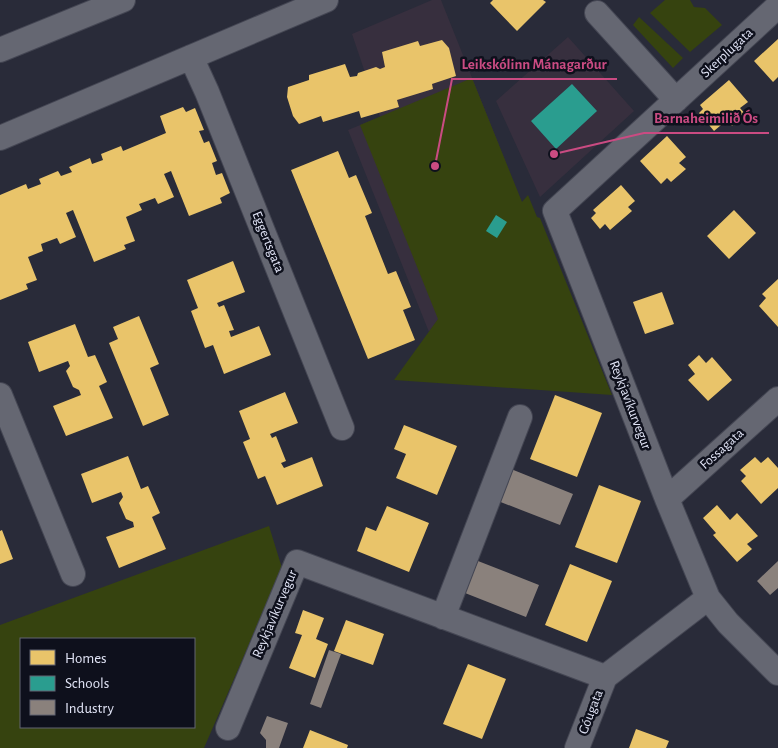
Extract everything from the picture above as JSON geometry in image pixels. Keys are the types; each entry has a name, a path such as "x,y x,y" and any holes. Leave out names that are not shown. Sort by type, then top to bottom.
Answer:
{"street":[{"path":"0,50 122,0"},
{"path":"0,138 326,0"},
{"name":"Skerplugata","path":"555,211 778,6"},
{"path":"597,13 676,100"},
{"name":"Eggertsgata","path":"191,58 207,92 342,428"},
{"name":"Reykjavíkurvegur","path":"555,211 667,499 708,598 728,623 778,674"},
{"path":"0,395 73,574"},
{"name":"Fossagata","path":"667,499 778,400"},
{"path":"443,616 520,417"},
{"name":"Reykjavíkurvegur","path":"228,728 298,562 605,677"},
{"path":"605,677 708,598"},
{"name":"Góugata","path":"577,748 605,677"}],"shaded area":[{"path":"432,0 441,0 522,203 429,332 348,130 380,117 352,34"},
{"path":"568,37 634,111 540,197 496,101"}],"green space":[{"path":"665,0 690,0 694,7 705,8 722,25 690,52 650,13"},
{"path":"639,17 683,58 673,68 633,25"},
{"path":"472,78 522,202 528,195 537,217 540,218 612,395 394,380 438,319 360,125"},
{"path":"269,526 282,568 204,748 0,748 0,625"}],"building: Homes":[{"path":"493,0 543,0 546,2 517,31 490,3"},
{"path":"778,39 778,77 773,82 754,61"},
{"path":"442,40 449,48 456,76 432,84 433,89 397,100 399,107 361,118 359,111 323,122 321,116 299,124 293,116 287,97 288,87 309,80 309,75 345,64 350,77 357,76 358,73 376,67 380,69 385,67 382,52 418,41 420,46"},
{"path":"729,80 748,102 740,108 746,115 732,126 727,120 714,131 699,113 703,109 700,105"},
{"path":"183,107 186,112 195,108 204,130 199,131 204,143 209,141 217,161 212,163 216,175 222,173 230,193 220,198 222,203 189,216 171,171 164,174 174,197 158,204 155,198 139,204 142,210 126,217 135,241 124,245 126,249 94,262 73,210 66,213 76,237 60,244 57,238 41,244 43,251 28,257 37,280 26,284 28,289 0,300 0,195 26,184 28,189 41,184 39,179 58,171 61,176 72,172 69,167 90,158 92,164 103,160 101,154 121,146 123,151 166,133 160,116"},
{"path":"667,136 686,157 679,163 686,169 671,182 667,178 661,184 640,161"},
{"path":"338,151 349,178 356,175 372,213 365,216 388,274 396,271 411,307 403,310 415,340 368,359 291,170"},
{"path":"621,185 635,201 628,207 632,211 610,230 605,224 600,229 591,218 596,213 593,210"},
{"path":"734,210 756,233 729,259 707,236"},
{"path":"233,261 245,292 217,303 219,307 224,305 234,330 229,331 231,337 259,326 271,355 224,374 213,345 205,348 191,311 198,308 187,280"},
{"path":"778,279 778,327 759,306 766,298 762,294"},
{"path":"662,292 674,324 645,334 633,302"},
{"path":"139,316 159,364 150,368 169,415 143,426 109,343 118,339 113,327"},
{"path":"75,324 88,357 95,355 107,382 99,386 113,418 66,436 53,406 81,395 79,390 73,387 66,371 70,366 68,361 39,372 28,342"},
{"path":"699,355 706,363 712,357 732,380 708,401 688,380 695,374 688,365"},
{"path":"285,392 298,423 270,434 272,438 276,436 286,461 281,463 284,468 312,457 323,486 277,505 265,476 258,479 243,442 250,439 239,411"},
{"path":"555,395 602,413 577,477 530,459"},
{"path":"404,425 457,446 437,495 396,478 406,454 394,449"},
{"path":"128,456 141,489 148,486 160,513 152,517 166,549 119,568 106,537 134,527 133,522 126,519 119,503 123,497 121,492 92,503 81,474"},
{"path":"755,457 761,463 768,457 778,468 778,488 761,504 741,481 746,476 740,470"},
{"path":"599,485 641,501 617,563 575,547"},
{"path":"717,505 730,520 737,513 758,536 747,544 752,549 737,562 713,535 716,533 703,518"},
{"path":"387,506 429,523 409,572 357,551 366,527 376,531"},
{"path":"2,530 13,559 0,564 0,531"},
{"path":"570,564 612,581 587,642 545,625"},
{"path":"303,610 324,618 316,639 328,644 315,678 289,668 302,635 295,633"},
{"path":"346,620 384,634 373,665 334,651"},
{"path":"468,664 506,679 482,739 443,724"},
{"path":"636,729 669,741 666,748 629,748"},
{"path":"310,730 348,745 347,748 303,748"}],"building: Schools":[{"path":"572,84 597,111 556,149 531,121"},
{"path":"496,215 507,222 497,238 486,231"}],"building: Industry":[{"path":"511,469 573,494 560,525 498,501"},
{"path":"478,561 539,585 526,617 465,593"},
{"path":"778,561 778,588 770,595 757,581"},
{"path":"329,650 341,654 321,708 310,704"},
{"path":"267,716 288,723 279,748 266,748 266,740 260,733"}],"place":[{"name":"Barnaheimilið Ós","path":"554,154"},
{"name":"Leikskólinn Mánagarður","path":"435,166"}]}
